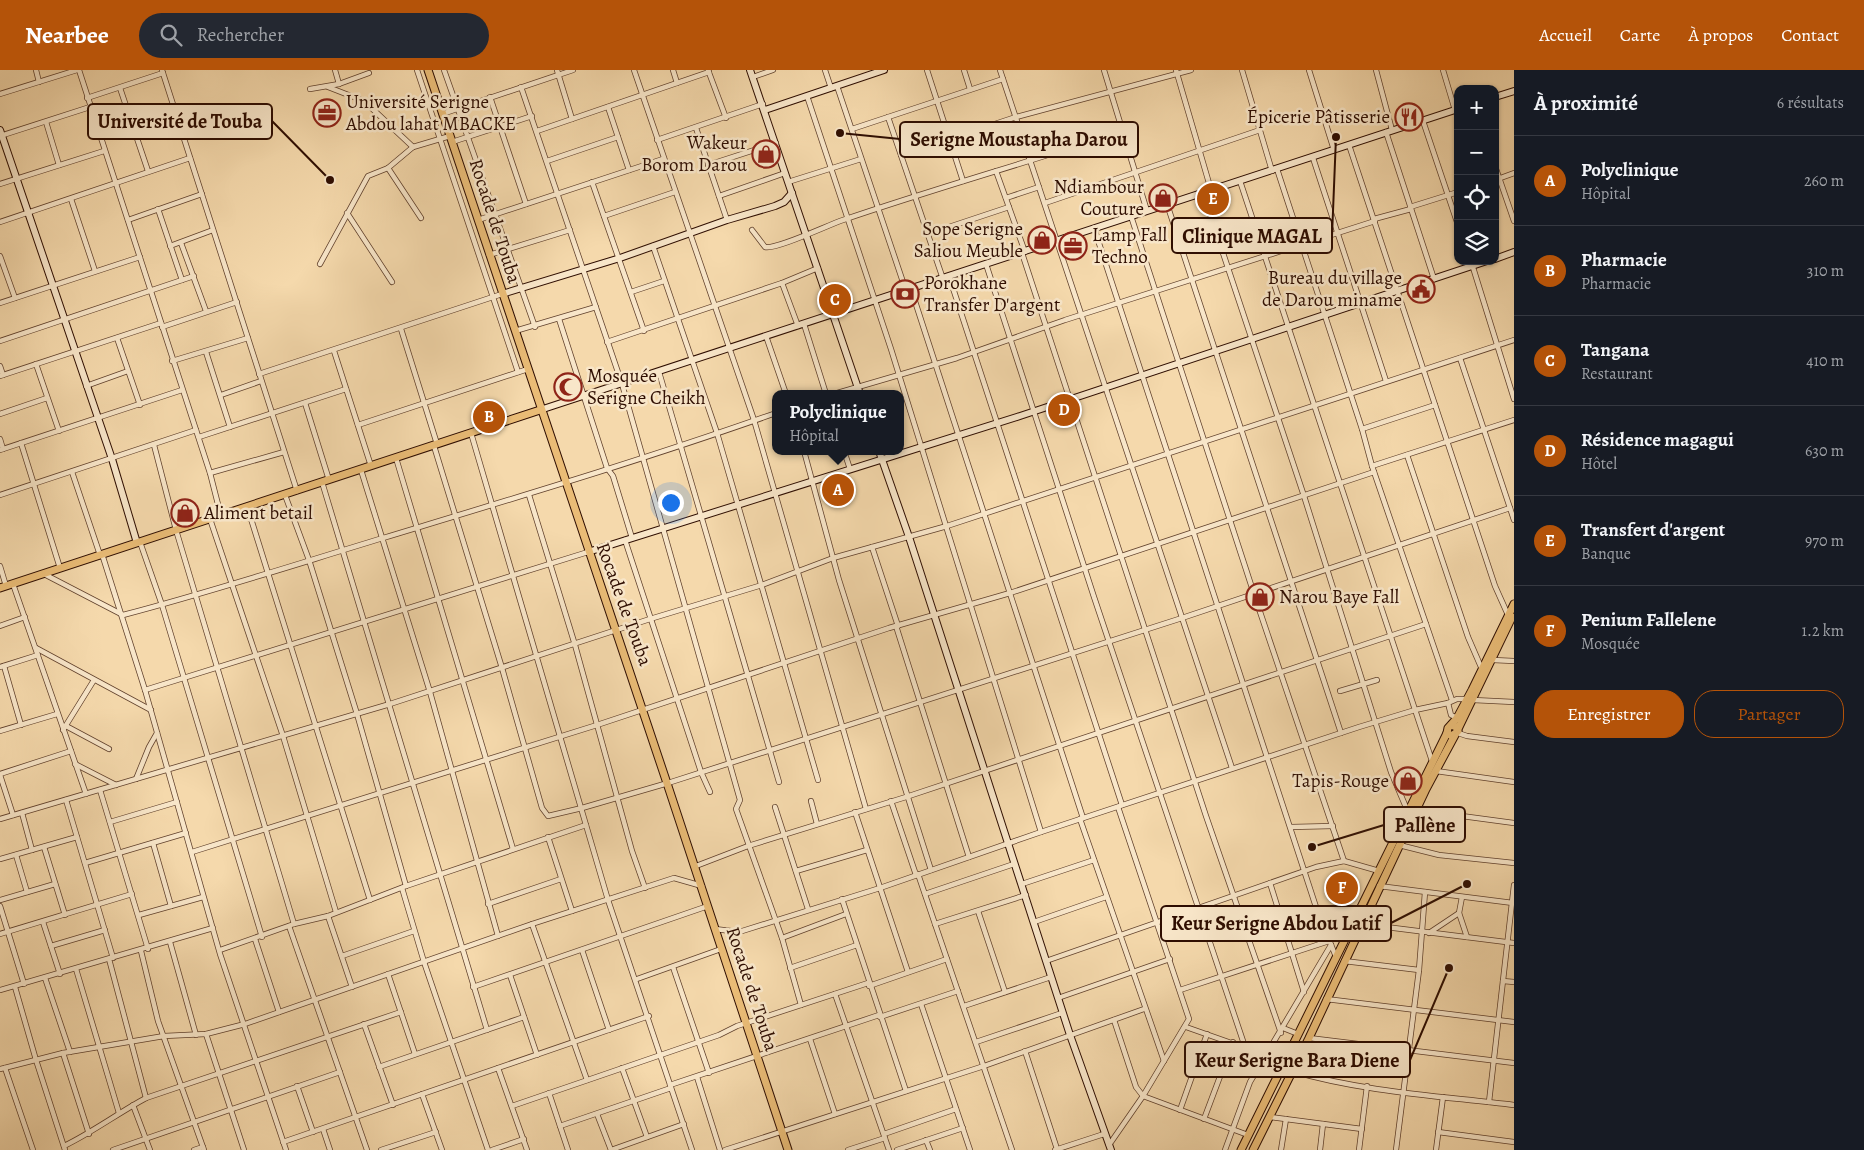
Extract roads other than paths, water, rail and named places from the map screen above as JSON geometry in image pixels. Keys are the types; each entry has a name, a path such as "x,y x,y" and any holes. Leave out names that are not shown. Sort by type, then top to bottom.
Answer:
{"main road":[{"name":"Rocade de Touba","path":"428,70 540,410 588,552 617,630 703,886 721,949 788,1150"},
{"path":"6,586 540,410"},
{"path":"1456,730 1456,718 1470,699 1493,660 1512,617 1514,604"},
{"path":"1241,1150 1336,957 1377,886 1417,810 1456,730 1482,667 1512,617"},
{"path":"1252,1150 1309,1038 1362,924 1377,886 1380,872 1448,728 1456,730"}],"street":[{"path":"36,70 39,82"},
{"path":"0,94 78,70 210,473 221,516"},
{"path":"335,70 339,84"},
{"path":"417,70 518,372"},
{"path":"444,70 535,327"},
{"path":"442,114 521,87 557,72 573,70"},
{"path":"634,70 713,306 754,420 796,573 866,809"},
{"path":"672,70 677,83"},
{"path":"773,70 752,74 859,390"},
{"path":"825,70 852,129 878,208 960,435 983,514 1060,745 1106,897 1144,1009 1164,1061"},
{"path":"861,70 863,77"},
{"path":"657,140 726,118 807,96 884,70"},
{"path":"927,70 951,138 963,181"},
{"path":"964,70 970,89"},
{"path":"1000,70 1107,387 1232,768"},
{"path":"1104,70 1148,211"},
{"path":"901,155 1016,117 1176,72 1191,70"},
{"path":"1242,70 1260,130 1302,244 1362,429 1373,469 1426,624 1450,702 1451,715 1456,718"},
{"path":"1309,70 1334,150"},
{"path":"1376,70 1389,131 1434,279"},
{"path":"1443,70 1454,101"},
{"path":"87,98 120,88 162,71 297,491"},
{"path":"537,131 709,71 726,118"},
{"path":"557,72 572,119"},
{"path":"1176,72 1211,190"},
{"path":"310,89 328,87 370,73"},
{"path":"852,129 1003,79"},
{"path":"328,87 364,101 413,147"},
{"path":"521,87 584,269 644,456 662,529 740,800 736,809 774,921 782,938 801,1005"},
{"path":"120,88 148,171"},
{"path":"1499,96 1514,91"},
{"path":"807,96 904,390"},
{"path":"490,97 526,204"},
{"path":"90,107 46,122 1,134 112,459 138,542 162,605 262,936"},
{"path":"608,107 629,170"},
{"path":"540,410 1454,111"},
{"path":"135,129 176,115"},
{"path":"320,264 365,179 388,168 413,147 440,139 468,137 532,116"},
{"path":"888,117 928,234 974,352 1073,653 1156,922 1189,1017 1186,1027 1108,1149"},
{"path":"1423,121 1456,220"},
{"path":"46,122 59,165"},
{"path":"696,128 727,220"},
{"path":"752,230 765,247 770,248 847,218 1122,130"},
{"path":"1045,203 1260,130"},
{"path":"547,161 618,137"},
{"path":"708,165 776,142"},
{"path":"1349,145 1474,520 1494,586 1512,617"},
{"path":"0,184 104,151"},
{"path":"0,222 190,158"},
{"path":"1313,158 1386,381"},
{"path":"478,220 663,159"},
{"path":"788,182 861,159"},
{"path":"388,168 421,218"},
{"path":"996,171 1009,206 1095,478 1195,781 1257,964 1282,1031"},
{"path":"719,196 785,173"},
{"path":"1499,178 1514,174"},
{"path":"1240,181 1432,761"},
{"path":"592,182 644,331"},
{"path":"1499,184 1514,221"},
{"path":"1006,198 1039,187"},
{"path":"604,216 675,192"},
{"path":"259,374 401,329 493,296 620,258 784,202 792,193"},
{"path":"1203,193 1304,496 1391,772 1408,812"},
{"path":"846,390 974,352 1229,267 1339,234 1454,193"},
{"path":"128,220 202,194"},
{"path":"71,198 95,271"},
{"path":"1167,204 1341,733"},
{"path":"928,234 1009,206"},
{"path":"158,209 182,280"},
{"path":"347,213 392,282"},
{"path":"1131,216 1254,594 1344,861"},
{"path":"1094,228 1291,827 1336,957"},
{"path":"170,246 213,230"},
{"path":"489,255 570,230"},
{"path":"181,243 206,311"},
{"path":"653,246 717,433 818,780"},
{"path":"1499,257 1514,252"},
{"path":"0,303 140,257"},
{"path":"0,259 15,298"},
{"path":"986,264 1159,793 1245,1047"},
{"path":"904,452 1179,364 1288,326 1434,279 1469,265"},
{"path":"1472,265 1514,399"},
{"path":"608,342 782,283 818,268"},
{"path":"0,341 194,276"},
{"path":"631,292 664,281"},
{"path":"782,283 801,325 825,390"},
{"path":"0,366 1,375 237,302"},
{"path":"515,332 596,307"},
{"path":"559,319 607,468 612,472 650,618 701,772 710,792"},
{"path":"401,329 424,402 476,588 502,668 545,815 582,808 668,783 806,737 1182,618 1510,508"},
{"path":"766,336 785,390"},
{"path":"117,338 140,405"},
{"path":"172,361 248,338"},
{"path":"0,819 168,771 430,692 650,618 762,585 833,558 947,526 1514,340"},
{"path":"334,351 372,466"},
{"path":"206,352 230,427"},
{"path":"1460,358 1514,520"},
{"path":"36,364 58,431"},
{"path":"358,425 528,369"},
{"path":"86,386 128,371"},
{"path":"659,372 780,782"},
{"path":"221,395 261,381"},
{"path":"198,437 346,389"},
{"path":"0,439 2,449 182,390"},
{"path":"904,392 1041,832"},
{"path":"0,414 47,398"},
{"path":"305,403 344,551 487,1030"},
{"path":"1362,429 1435,405"},
{"path":"44,574 123,615 195,596 381,538 494,506 772,414"},
{"path":"192,852 597,726 897,626 1010,593 1340,484 1407,455 1514,420"},
{"path":"0,495 196,430"},
{"path":"471,433 562,736 608,900 622,936 692,1150"},
{"path":"21,443 60,568"},
{"path":"154,445 176,530 266,830 292,925 315,1000 367,1150"},
{"path":"210,473 284,452"},
{"path":"805,455 833,558 930,870"},
{"path":"845,455 850,469"},
{"path":"880,455 909,537 1007,843 1026,895 1062,1013 1108,1149"},
{"path":"145,690 476,588 895,455"},
{"path":"1407,455 1468,637 1482,667"},
{"path":"396,458 514,850"},
{"path":"361,470 402,610 430,692 498,936"},
{"path":"72,472 123,615 192,852 203,897 286,1150"},
{"path":"285,495 309,560 357,714 380,795 414,931 490,1150 524,1139"},
{"path":"529,495 575,644 632,851 646,888"},
{"path":"247,506 370,900"},
{"path":"210,519 282,736 336,912"},
{"path":"872,547 969,857"},
{"path":"0,566 6,586 25,617 57,714 65,728 86,794"},
{"path":"0,626 25,617"},
{"path":"696,866 748,846 906,797 1018,758 1426,624"},
{"path":"36,648 151,710"},
{"path":"22,725 2,666 38,655"},
{"path":"1493,660 1514,661"},
{"path":"65,728 94,680"},
{"path":"1340,691 1377,680"},
{"path":"715,929 724,929 736,933 880,888 1081,818 1415,710 1470,699 1514,702"},
{"path":"0,731 57,714"},
{"path":"65,728 109,749"},
{"path":"1456,730 1467,736 1514,742"},
{"path":"136,779 157,733"},
{"path":"14,815 0,774 71,751"},
{"path":"75,764 116,785"},
{"path":"1436,771 1514,782"},
{"path":"100,790 148,949"},
{"path":"66,800 105,930 146,1098"},
{"path":"811,801 817,824"},
{"path":"891,801 964,1006 1012,1150"},
{"path":"110,822 177,802"},
{"path":"775,807 808,909"},
{"path":"1417,810 1514,822"},
{"path":"855,812 908,972"},
{"path":"22,813 32,850"},
{"path":"220,950 292,925 328,916 404,887 477,864 548,837 586,825"},
{"path":"1291,827 1333,826"},
{"path":"85,864 186,833"},
{"path":"0,859 77,837"},
{"path":"548,837 572,911"},
{"path":"153,843 171,906"},
{"path":"1399,845 1439,855 1514,863"},
{"path":"44,847 65,915"},
{"path":"796,871 867,850"},
{"path":"16,855 28,892"},
{"path":"1022,884 1094,860"},
{"path":"1046,961 1234,895 1344,861 1380,872"},
{"path":"925,894 1014,864"},
{"path":"32,1150 3,1069 64,1053 164,1036 206,1034 245,1024 532,924 676,878 703,886"},
{"path":"488,904 561,879"},
{"path":"1270,883 1304,992"},
{"path":"0,900 55,884"},
{"path":"1489,1102 1514,885"},
{"path":"1377,886 1513,902"},
{"path":"1396,1150 1419,970 1425,892"},
{"path":"0,934 132,894"},
{"path":"935,924 1026,895"},
{"path":"139,915 203,897"},
{"path":"1034,922 1106,897"},
{"path":"1462,897 1459,913 1467,937"},
{"path":"842,899 879,1016 906,1091"},
{"path":"0,906 24,984"},
{"path":"473,987 708,906"},
{"path":"978,911 1005,992"},
{"path":"1429,933 1459,913"},
{"path":"782,938 846,914"},
{"path":"328,916 352,987"},
{"path":"43,922 60,974"},
{"path":"532,924 587,1080"},
{"path":"1362,924 1514,943"},
{"path":"0,990 148,949 213,928"},
{"path":"51,946 105,930"},
{"path":"342,956 414,931"},
{"path":"255,939 279,1012"},
{"path":"170,942 196,1035"},
{"path":"1180,990 1292,953 1330,943"},
{"path":"1225,1150 1250,1082 1265,1054 1282,1031 1330,943"},
{"path":"790,968 857,945"},
{"path":"636,979 721,949"},
{"path":"582,950 609,1030"},
{"path":"141,951 164,1036 204,1148 194,1150"},
{"path":"512,1106 697,1042 746,1023 947,959"},
{"path":"1058,998 1170,959"},
{"path":"1344,961 1419,970"},
{"path":"673,967 708,1073"},
{"path":"76,969 119,1113"},
{"path":"388,974 415,1054"},
{"path":"510,975 536,1055"},
{"path":"964,1006 1052,977"},
{"path":"45,978 70,1052"},
{"path":"1503,981 1514,982"},
{"path":"15,987 36,1060 65,1148 146,1098 401,1012"},
{"path":"560,1126 634,1102 757,1056 958,991"},
{"path":"835,994 889,1150"},
{"path":"1326,999 1514,1022"},
{"path":"920,1004 970,1150"},
{"path":"725,1150 734,1149 781,1130 984,1066 1144,1009"},
{"path":"976,1042 1062,1013"},
{"path":"283,1142 648,1016"},
{"path":"379,1067 524,1017"},
{"path":"1114,1020 1136,1087 1143,1096 1248,1135"},
{"path":"364,1024 393,1105"},
{"path":"1186,1027 1233,1042 1285,1062"},
{"path":"1282,1031 1298,1034"},
{"path":"206,1034 244,1150"},
{"path":"1180,1110 1207,1034"},
{"path":"1309,1038 1514,1063"},
{"path":"810,1039 835,1114"},
{"path":"1204,1119 1233,1042"},
{"path":"1025,1051 1056,1150 1104,1134"},
{"path":"64,1053 89,1134"},
{"path":"498,1068 527,1150"},
{"path":"622,1068 647,1137"},
{"path":"1292,1071 1318,1079 1404,1092 1514,1105"},
{"path":"113,1150 340,1072"},
{"path":"697,1077 720,1150"},
{"path":"297,1086 313,1132"},
{"path":"1359,1150 1367,1086"},
{"path":"549,1093 568,1150"},
{"path":"422,1094 442,1150"},
{"path":"1436,1150 1443,1097"},
{"path":"133,1105 150,1150"},
{"path":"848,1150 956,1109"},
{"path":"597,1114 611,1150 684,1124"},
{"path":"1270,1117 1362,1129"},
{"path":"1280,1150 1286,1119"},
{"path":"1320,1150 1323,1124"},
{"path":"897,1150 963,1128"},
{"path":"323,1129 330,1150"},
{"path":"381,1150 436,1132"},
{"path":"1438,1132 1514,1142"},
{"path":"926,1140 930,1150"},
{"path":"402,1144 404,1150"}],"place":[{"name":"Université Serigne Abdou lahat MBACKE","path":"327,113"},
{"name":"Épicerie Pâtisserie","path":"1409,117"},
{"name":"Serigne Moustapha Darou","path":"840,133"},
{"name":"Clinique MAGAL","path":"1336,137"},
{"name":"Wakeur Borom Darou","path":"766,154"},
{"name":"Université de Touba","path":"330,180"},
{"name":"Ndiambour Couture","path":"1163,198"},
{"name":"Transfert d'argent","path":"1213,199"},
{"name":"Sope Serigne Saliou Meuble","path":"1042,240"},
{"name":"Lamp Fall Techno","path":"1073,246"},
{"name":"Bureau du village de Darou miname","path":"1421,289"},
{"name":"Porokhane Transfer D'argent","path":"905,294"},
{"name":"Tangana","path":"835,300"},
{"name":"Mosquée Serigne Cheikh","path":"568,387"},
{"name":"Résidence magagui","path":"1064,410"},
{"name":"Pharmacie","path":"489,417"},
{"name":"Polyclinique","path":"838,490"},
{"name":"Aliment betail","path":"185,513"},
{"name":"Narou Baye Fall","path":"1260,597"},
{"name":"Tapis-Rouge","path":"1408,781"},
{"name":"Pallène","path":"1312,847"},
{"name":"Keur Serigne Abdou Latif","path":"1467,884"},
{"name":"Penium Fallelene","path":"1342,888"},
{"name":"Keur Serigne Bara Diene","path":"1449,968"}]}
